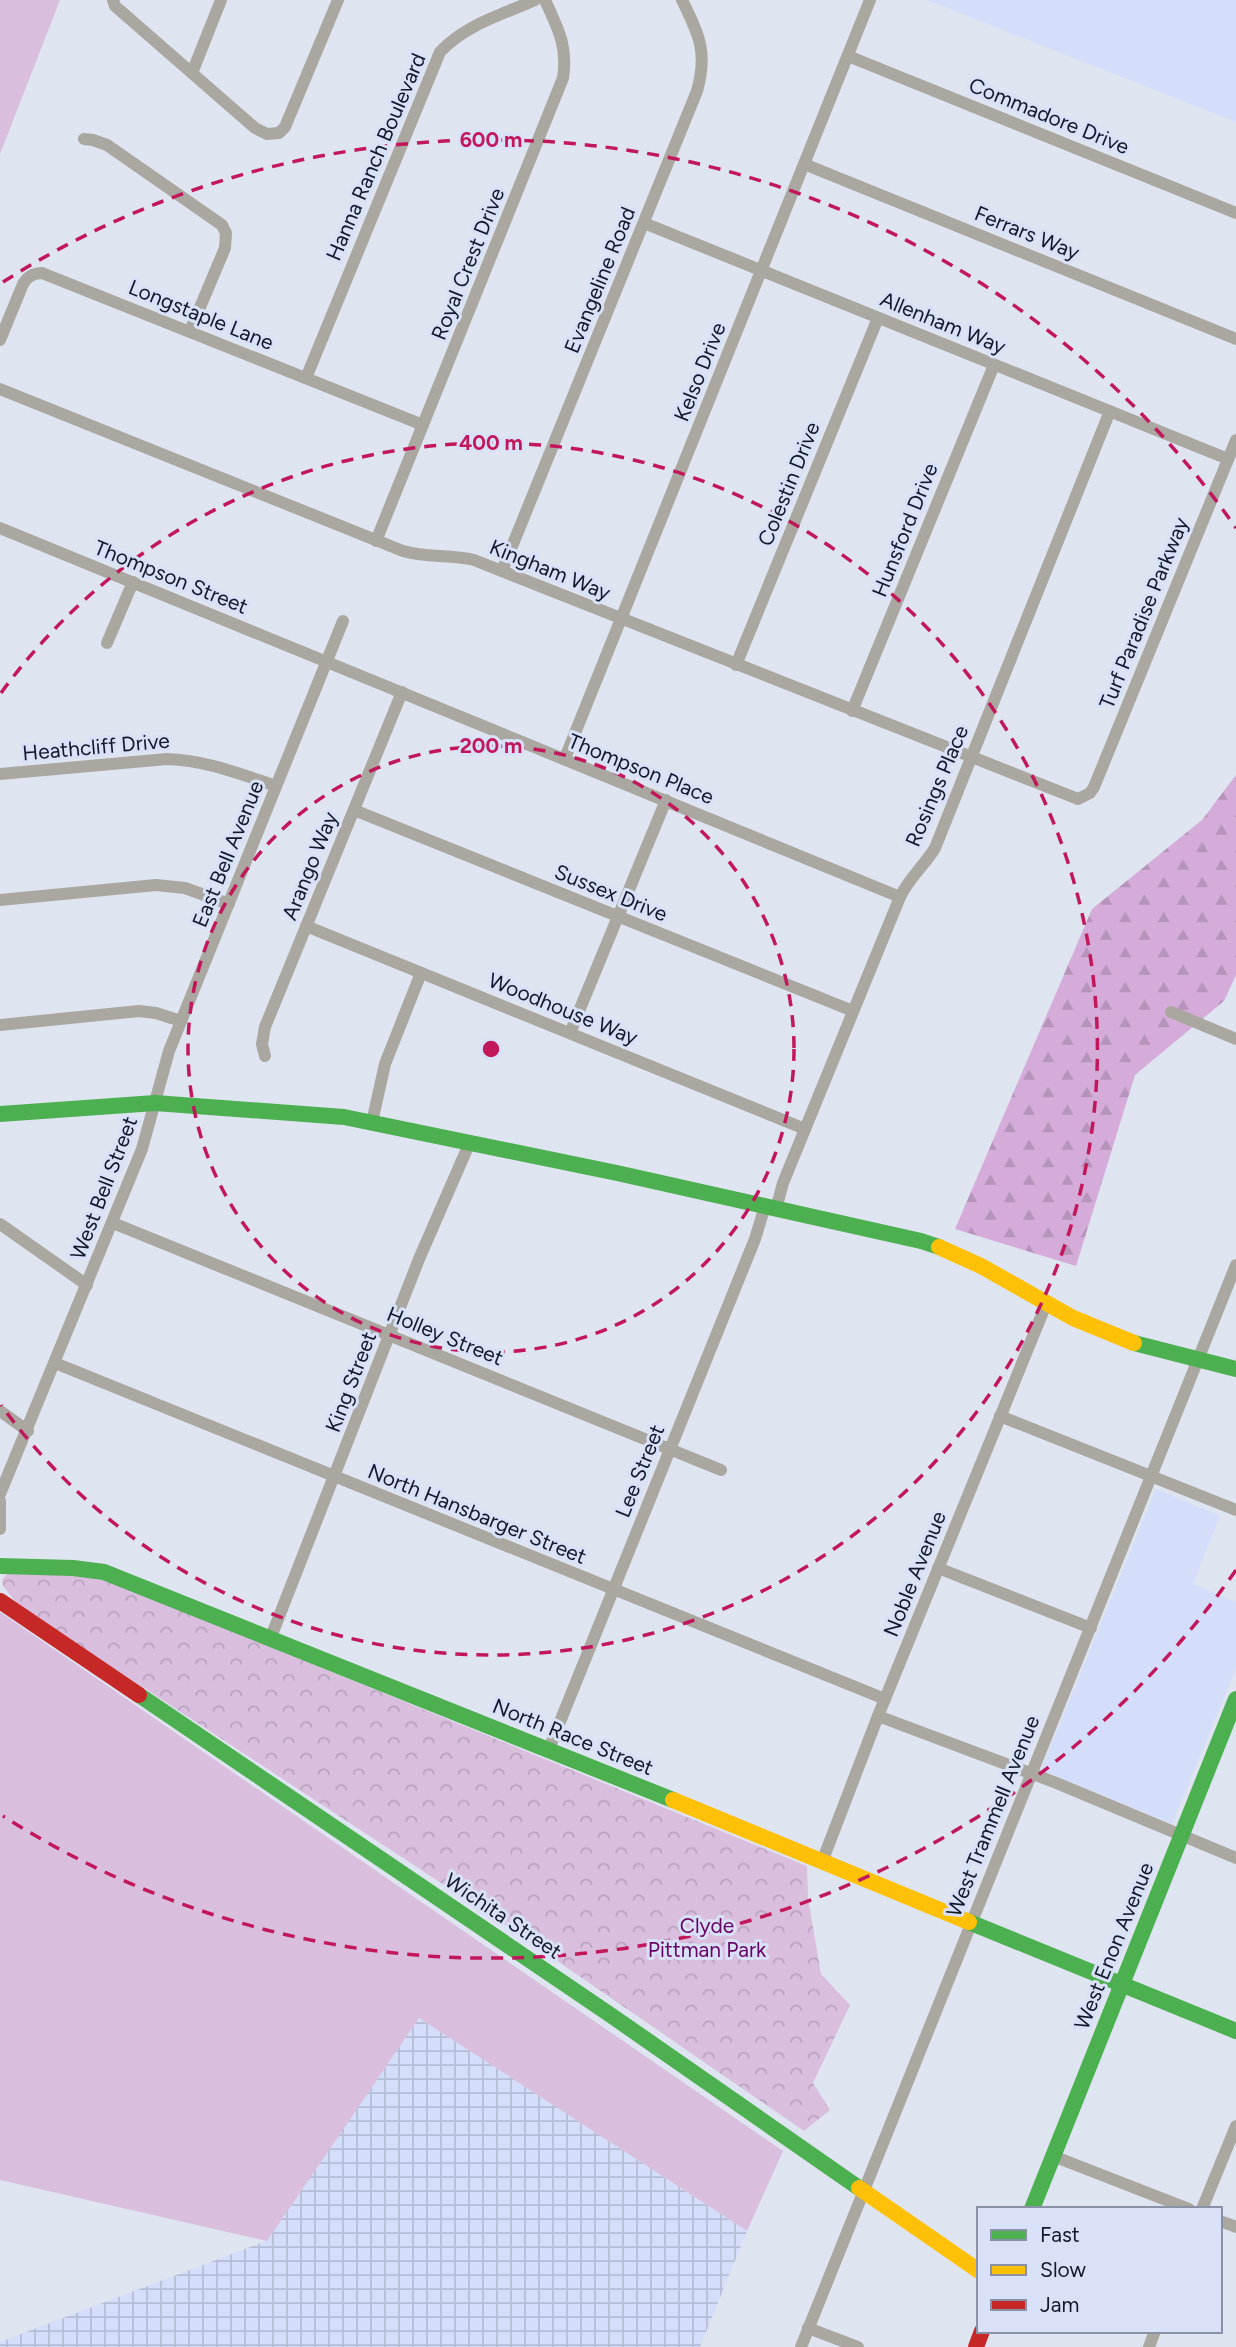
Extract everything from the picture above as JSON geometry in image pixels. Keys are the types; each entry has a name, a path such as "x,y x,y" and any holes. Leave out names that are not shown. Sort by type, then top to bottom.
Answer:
{"street":[{"path":"113,0 115,6 255,128 267,134 279,133 292,112 338,0"},
{"path":"192,73 222,0"},
{"name":"Hanna Ranch Boulevard","path":"306,378 440,52 453,38 468,28 534,0"},
{"name":"Royal Crest Drive","path":"376,541 563,78 564,42 545,0"},
{"name":"Evangeline Road","path":"502,571 702,75 703,49 682,0"},
{"name":"Kelso Drive","path":"565,758 870,0"},
{"name":"Commadore Drive","path":"848,56 1236,213"},
{"path":"84,139 93,139 107,145 222,225 226,233 225,248 190,331"},
{"name":"Ferrars Way","path":"804,164 1236,339"},
{"name":"Allenham Way","path":"644,223 1228,458"},
{"name":"Longstaple Lane","path":"0,340 28,277 34,274 51,275 423,425"},
{"name":"Colestin Drive","path":"736,665 878,318"},
{"name":"Hunsford Drive","path":"852,711 994,365"},
{"name":"Kingham Way","path":"0,388 376,541 415,554 460,557 502,571 1070,798 1084,797"},
{"name":"Rosings Place","path":"770,1207 783,1183 900,897 906,884 935,848 1110,411"},
{"name":"Turf Paradise Parkway","path":"1084,797 1094,787 1236,440"},
{"name":"Thompson Street","path":"1,531 327,661"},
{"path":"107,643 133,582"},
{"name":"East Bell Avenue","path":"155,1103 169,1051 343,621"},
{"name":"Thompson Place","path":"327,661 900,897"},
{"name":"Arango Way","path":"265,1056 262,1044 265,1027 402,692"},
{"name":"Heathcliff Drive","path":"0,774 167,759 187,760 226,769 276,786"},
{"path":"570,1033 666,800"},
{"name":"Sussex Drive","path":"354,810 853,1011"},
{"path":"0,900 156,885 185,888 229,904"},
{"name":"Woodhouse Way","path":"306,926 805,1129"},
{"path":"372,1122 390,1048 421,972"},
{"path":"0,1025 139,1011 181,1021"},
{"path":"1171,1012 1236,1039"},
{"path":"0,1115 60,1108 155,1103 245,1108 372,1122 470,1142 949,1249 1070,1317 1127,1341 1236,1369"},
{"name":"West Bell Street","path":"0,1494 113,1223 142,1149 155,1103"},
{"name":"King Street","path":"271,1637 419,1259 470,1142"},
{"name":"Lee Street","path":"549,1749 770,1207"},
{"name":"Holley Street","path":"113,1223 721,1470"},
{"path":"0,1224 87,1286"},
{"name":"West Trammell Avenue","path":"801,2347 1236,1265"},
{"name":"Noble Avenue","path":"822,1862 878,1716 1047,1302"},
{"name":"North Hansbarger Street","path":"55,1363 885,1699"},
{"path":"0,1411 28,1431"},
{"path":"1000,1416 1236,1510"},
{"path":"0,1502 0,1529"},
{"name":"North Race Street","path":"0,1566 73,1568 104,1572 549,1749 1236,2031"},
{"path":"938,1568 1091,1628"},
{"path":"0,1588 19,1613"},
{"name":"Wichita Street","path":"0,1601 612,2016 977,2270"},
{"name":"West Enon Avenue","path":"1033,2207 1236,1699"},
{"path":"878,1716 1032,1774 1236,1858"},
{"path":"1203,2207 1236,2126"},
{"path":"1053,2156 1184,2207"},
{"path":"808,2328 859,2347"}],"shaded area":[{"path":"927,0 1236,0 1236,122"},
{"path":"1156,1489 1220,1516 1193,1584 1236,1602 1236,1668 1172,1824 1041,1770"},
{"path":"419,2018 747,2231 700,2347 0,2347 0,2342 266,2241"}],"green space":[{"path":"0,0 60,0 0,154"},
{"path":"1236,775 1236,975 1224,1001 1135,1075 1076,1266 955,1229 1092,909 1202,820"},
{"name":"Clyde Pittman Park","path":"7,1574 83,1575 109,1581 807,1866 808,1898 821,1974 850,2005 813,2083 830,2110 804,2131 508,1927 18,1605 3,1586 2,1580"},
{"path":"0,1612 783,2151 747,2231 419,2018 267,2241 0,2180"}],"traffic: fast":[{"path":"0,1114 155,1103 344,1117 617,1173 939,1247"},
{"path":"1134,1343 1236,1369"},
{"path":"0,1566 73,1568 104,1572 673,1800"},
{"path":"139,1695 612,2016 859,2188"},
{"path":"1033,2207 1236,1699"},
{"path":"969,1922 1236,2031"}],"traffic: slow":[{"path":"939,1247 981,1266 1073,1318 1134,1343"},
{"path":"673,1800 969,1922"},
{"path":"859,2188 977,2270"}],"traffic: jam":[{"path":"0,1601 139,1695"},
{"path":"976,2347 981,2333"}]}
